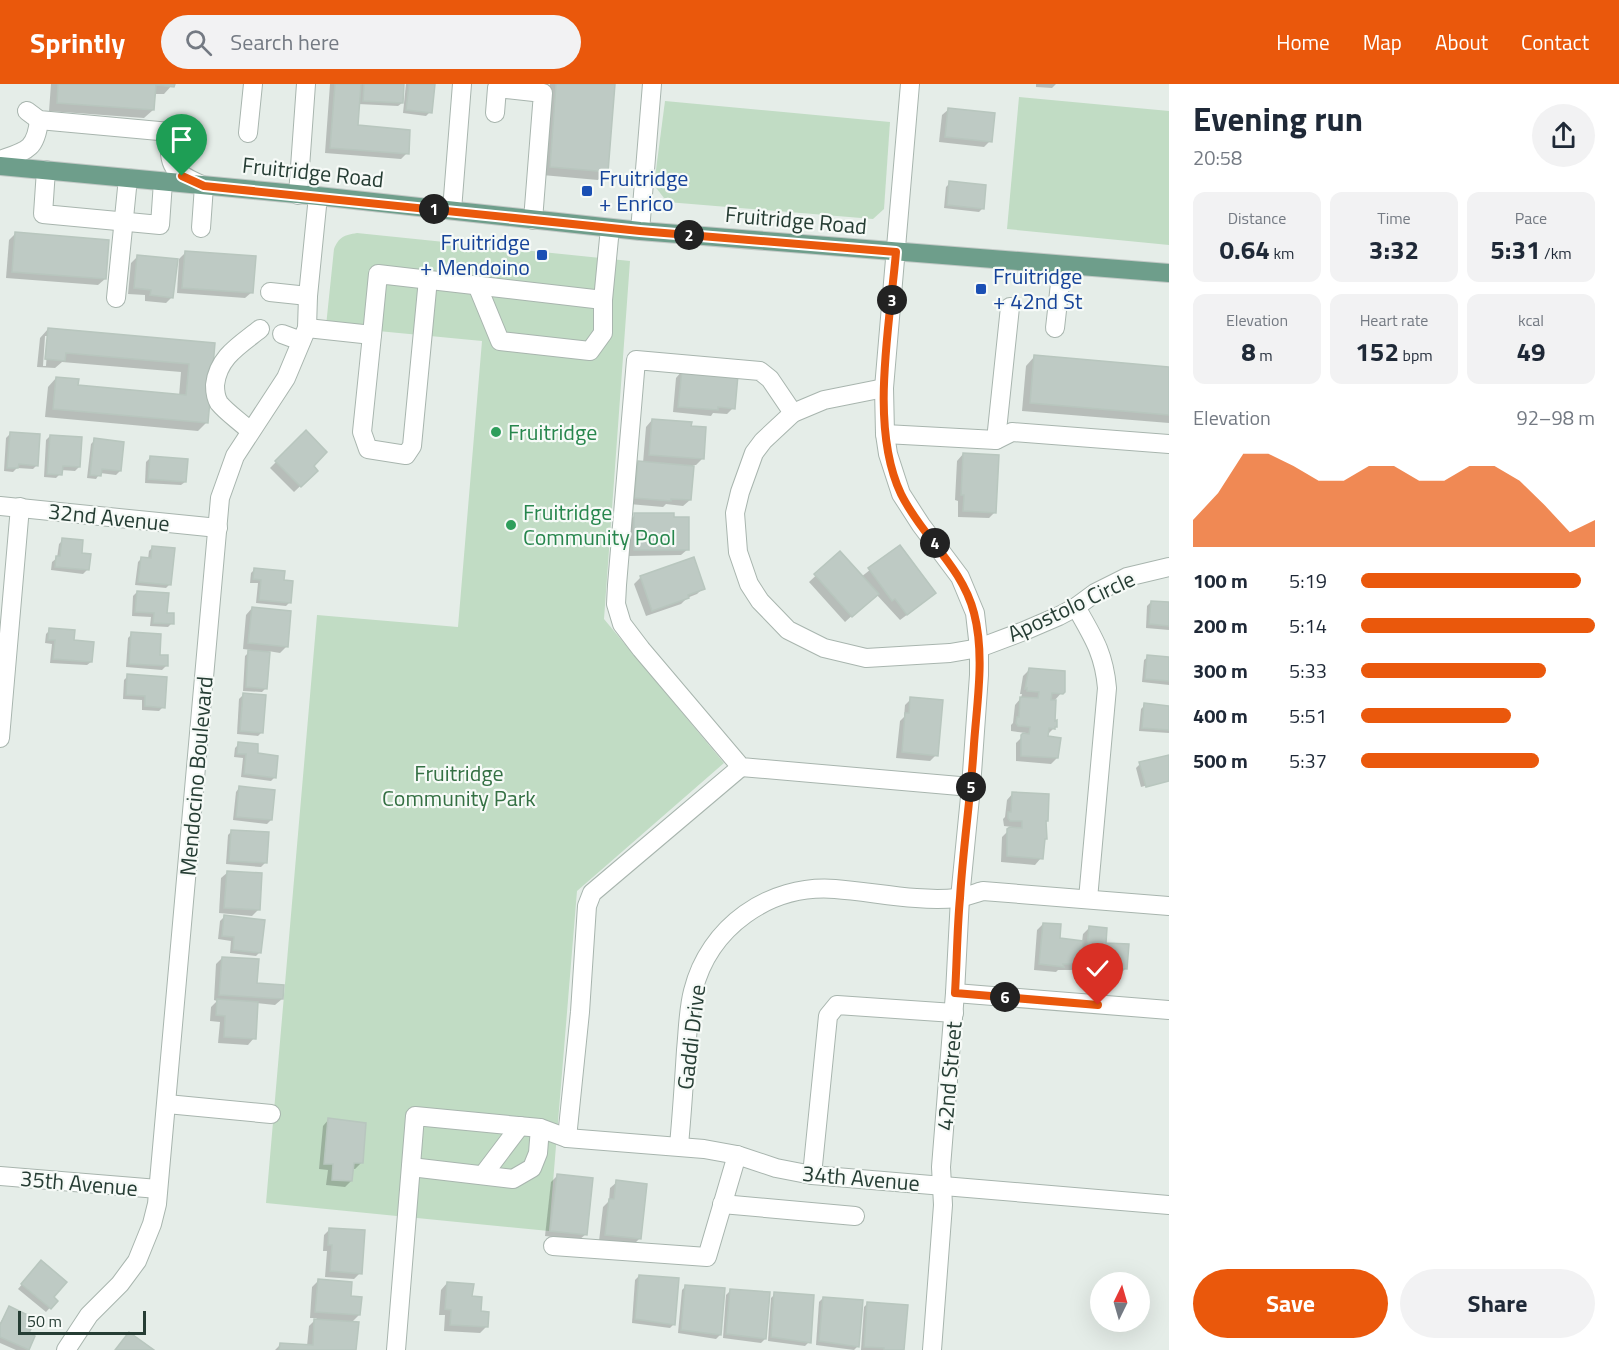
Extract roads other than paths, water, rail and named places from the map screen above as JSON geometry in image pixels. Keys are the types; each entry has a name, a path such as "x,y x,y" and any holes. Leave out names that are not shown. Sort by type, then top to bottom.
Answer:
{"main road":[{"name":"Fruitridge Road","path":"0,166 318,196 640,231 1166,274"}],"street":[{"path":"248,133 253,84"},
{"path":"298,195 306,84"},
{"path":"452,210 462,84"},
{"path":"640,231 652,84"},
{"name":"42nd Street","path":"910,84 884,388 885,434 888,454 901,494 960,577 975,613 980,675 960,898 954,1013 941,1167 943,1204 932,1350"},
{"path":"495,113 497,88 543,93 533,220"},
{"path":"0,160 33,145 37,138 33,115 170,132 169,151 174,167 182,176 204,186 201,228"},
{"path":"46,170 43,214 160,225 163,182"},
{"path":"116,298 128,178"},
{"name":"Mendocino Boulevard","path":"66,1350 89,1315 120,1284 137,1261 152,1224 167,1104 220,498 235,456 286,378 304,335 318,196"},
{"path":"477,285 500,341 590,351 603,333 603,300 610,228"},
{"path":"1055,328 1062,266"},
{"path":"428,279 412,446 406,455 368,449 362,432 378,274 428,279 603,300"},
{"path":"270,292 308,296"},
{"path":"996,440 1010,307"},
{"path":"250,431 219,403 215,392 216,378 220,365 229,354 260,329"},
{"path":"282,334 372,335"},
{"path":"793,413 770,379 760,371 636,360 616,604 622,624 741,767 971,787"},
{"name":"Apostolo Circle","path":"884,388 824,400 793,413 763,441 754,453 735,513 738,552 749,584 760,601 788,630 824,648 866,658 950,653 979,648 1040,625 1076,607 1095,593 1118,581 1169,567"},
{"path":"885,434 996,440 1012,432 1169,444"},
{"name":"32nd Avenue","path":"0,506 218,528"},
{"path":"0,738 20,507"},
{"path":"1076,607 1100,651 1107,688 1088,899"},
{"path":"396,1350 411,1167 513,1179 532,1168 538,1153 555,1133 579,1012 587,906 592,893 741,767"},
{"name":"Gaddi Drive","path":"680,1145 692,992 706,958 732,924 763,902 797,890 833,888 934,899 960,898 983,891 1169,906"},
{"path":"955,993 1169,1011"},
{"path":"812,1175 828,1016 837,1005 954,1013"},
{"path":"167,1104 271,1114"},
{"name":"34th Avenue","path":"411,1167 415,1116 680,1145 737,1155 776,1168 812,1175 1169,1205"},
{"path":"483,1175 520,1126"},
{"path":"553,1246 707,1257 737,1155"},
{"name":"35th Avenue","path":"0,1176 158,1189"},
{"path":"722,1204 855,1216"}],"place":[{"name":"Fruitridge + Enrico","path":"587,191"},
{"name":"Fruitridge + Mendoino","path":"542,255"},
{"name":"Fruitridge + 42nd St","path":"981,289"},
{"name":"Fruitridge","path":"496,432"},
{"name":"Fruitridge Community Pool","path":"511,525"}],"park label":[{"name":"Fruitridge Community Park","path":"459,786"}]}
